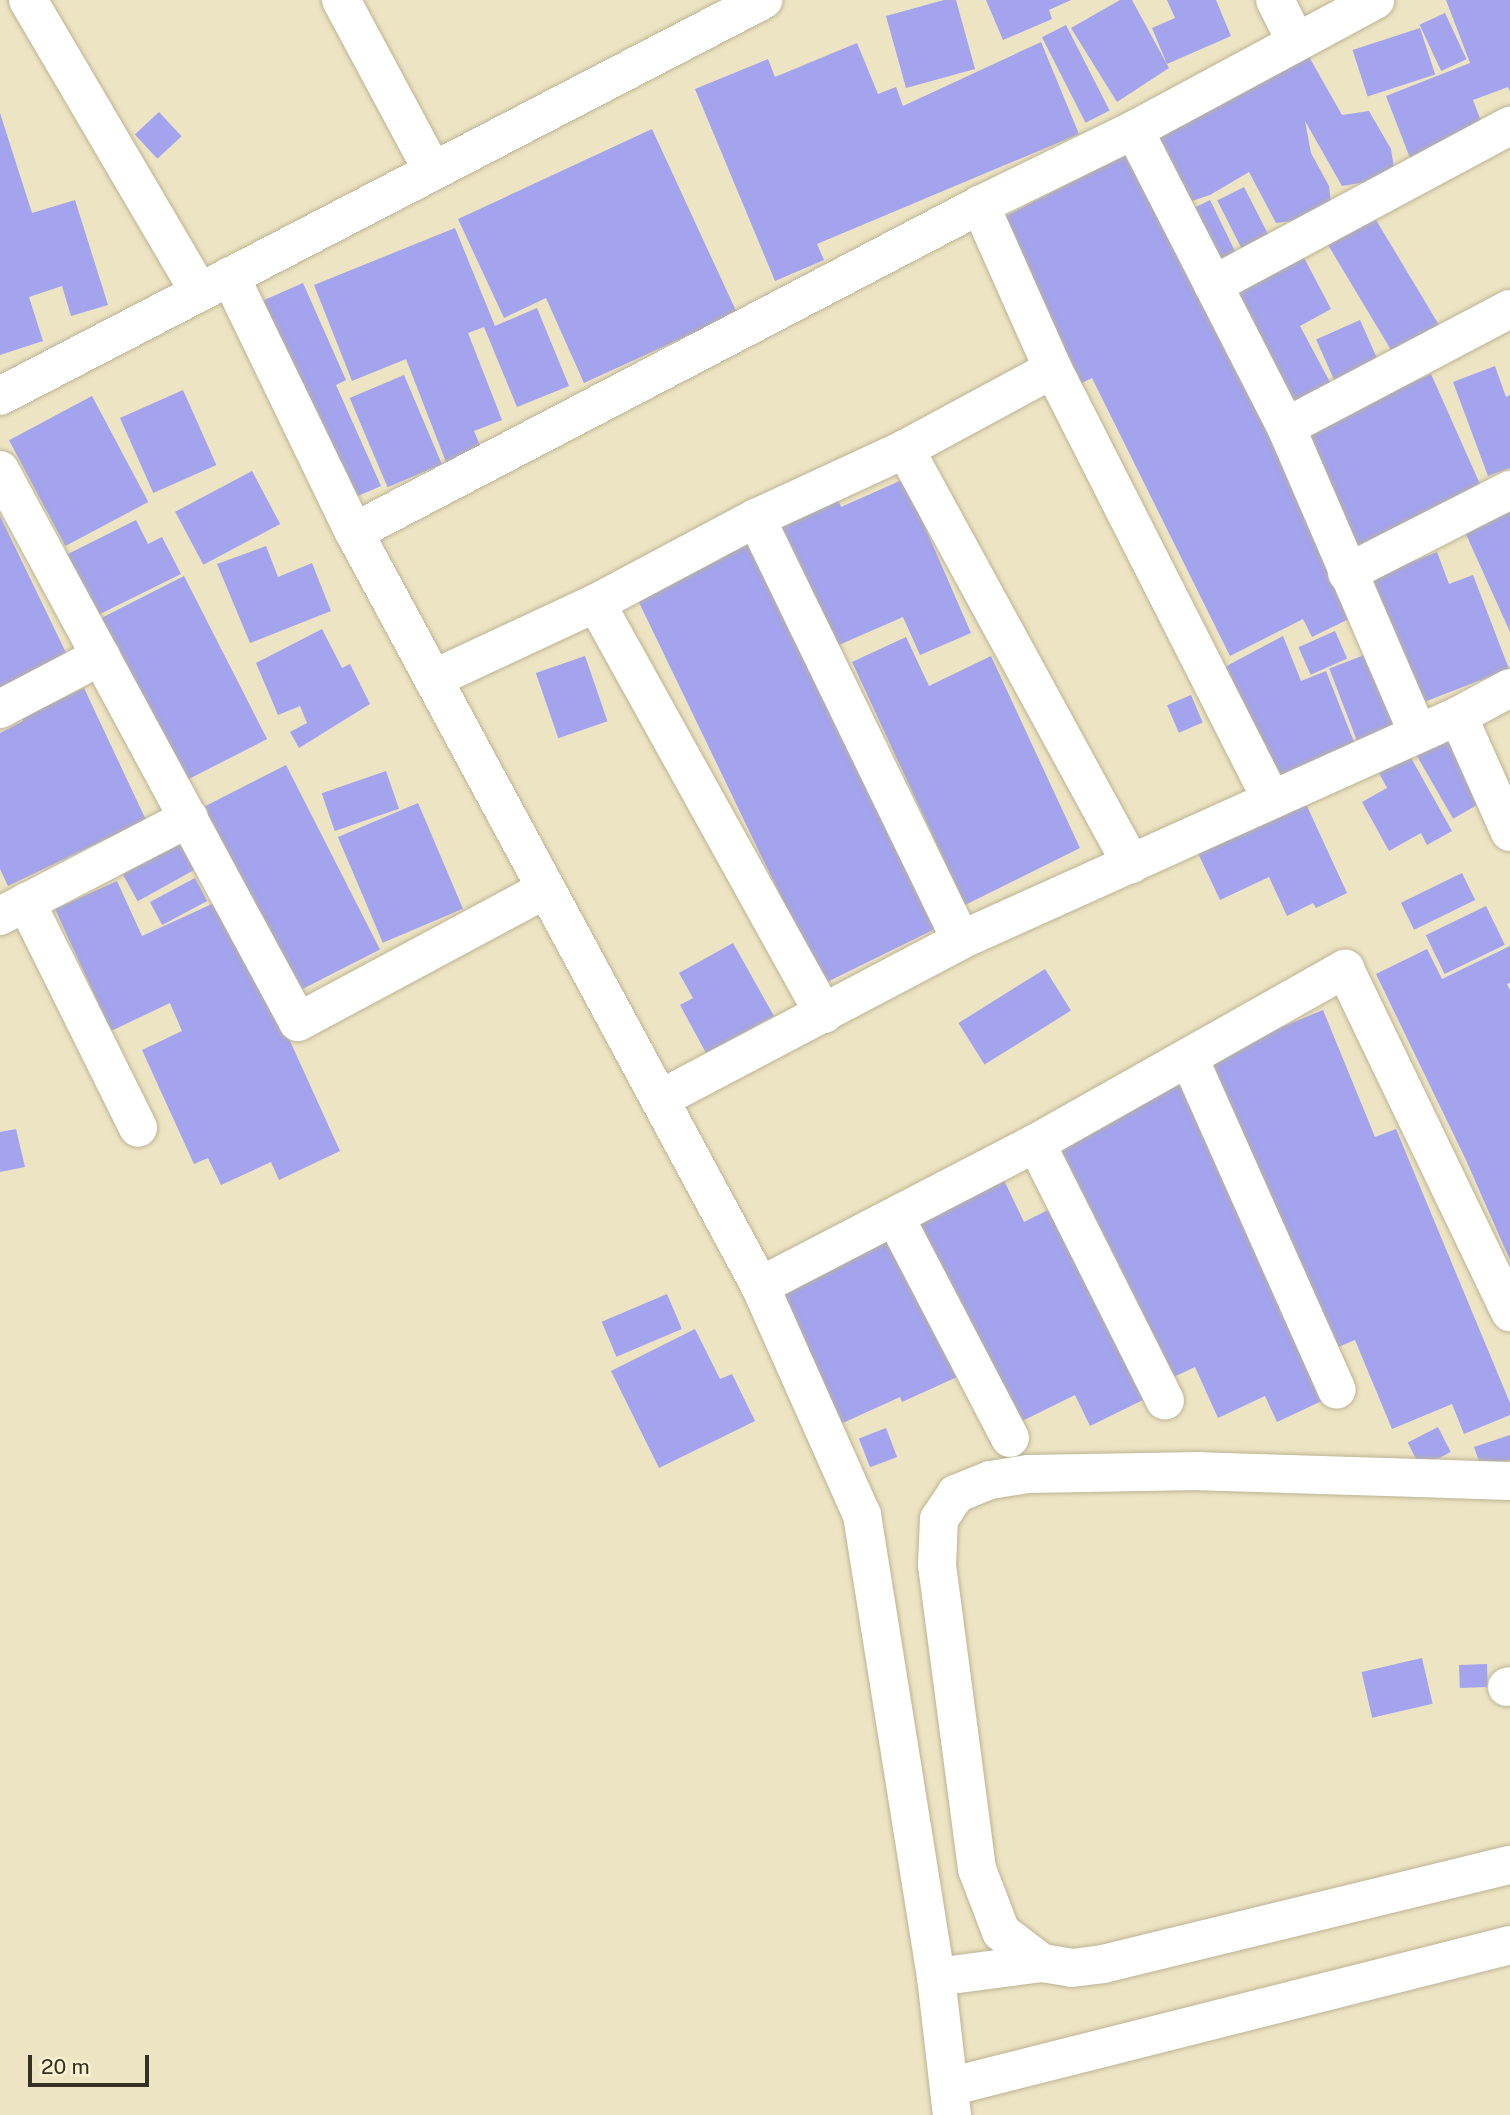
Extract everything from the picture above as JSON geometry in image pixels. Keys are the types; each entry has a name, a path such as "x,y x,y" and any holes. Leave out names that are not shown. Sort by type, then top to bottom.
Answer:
{"street":[{"path":"28,0 214,284 354,532 760,1286 862,1515 936,1977 951,2101 1510,1945"},
{"path":"341,0 432,170"},
{"path":"0,396 763,0"},
{"path":"1275,0 1296,41"},
{"path":"354,532 980,205 1134,130 1375,0"},
{"path":"1213,285 1510,126"},
{"path":"1134,130 1286,427 1418,734"},
{"path":"980,205 1053,369 1271,799"},
{"path":"1286,427 1510,309"},
{"path":"433,679 596,603 756,518 905,449 1053,369"},
{"path":"905,449 1131,864"},
{"path":"0,470 298,1022 546,888"},
{"path":"1347,573 1510,490"},
{"path":"756,518 961,940"},
{"path":"596,603 824,1014"},
{"path":"0,709 101,656"},
{"path":"660,1099 961,940 1458,716 1510,688"},
{"path":"1458,716 1510,832"},
{"path":"138,1128 13,909 189,818"},
{"path":"760,1286 1036,1143 1345,969 1510,1312"},
{"path":"1188,1058 1337,1390"},
{"path":"1036,1143 1166,1401"},
{"path":"895,1216 1010,1438"},
{"path":"1042,1963 1001,1932 977,1870 937,1565 939,1519 956,1494 990,1480 1028,1474 1200,1471 1510,1481"},
{"path":"936,1977 1042,1963 1072,1968 1103,1964 1510,1865"}],"building":[{"path":"944,0 956,0 975,69 906,88 886,16"},
{"path":"986,0 1071,0 1049,10 1052,19 1003,40"},
{"path":"1120,0 1132,0 1169,68 1117,102 1071,28"},
{"path":"1167,0 1216,0 1231,36 1167,64 1152,28 1175,18"},
{"path":"1446,0 1510,0 1510,92 1508,87 1473,100 1484,129 1410,158 1386,96 1470,63"},
{"path":"1445,13 1467,59 1441,71 1420,25"},
{"path":"1066,25 1110,111 1086,123 1042,37"},
{"path":"1420,28 1435,75 1368,97 1352,50"},
{"path":"1041,42 1079,134 817,244 824,260 775,281 695,89 768,59 775,77 857,43 878,94 896,87 903,106"},
{"path":"1308,55 1342,115 1369,111 1391,149 1394,168 1373,181 1342,186 1305,121 1311,153 1329,186 1331,202 1299,220 1276,223 1249,172 1210,195 1186,203 1156,138"},
{"path":"159,112 182,136 157,159 135,135"},
{"path":"0,113 32,213 75,200 108,305 71,316 62,286 29,297 43,341 0,355"},
{"path":"652,129 737,313 584,383 546,298 504,318 458,219"},
{"path":"1131,152 1361,613 1312,637 1303,619 1230,656 1092,378 1080,384 998,220"},
{"path":"1244,187 1271,240 1244,253 1217,201"},
{"path":"1210,200 1238,258 1218,267 1190,210"},
{"path":"1373,215 1441,328 1395,356 1327,243"},
{"path":"455,228 495,326 537,308 569,386 517,407 484,327 468,333 502,420 474,431 481,448 446,462 406,359 352,381 314,285"},
{"path":"1301,252 1331,309 1300,326 1331,384 1285,409 1223,294"},
{"path":"303,283 346,380 336,385 381,486 344,502 255,304"},
{"path":"1360,320 1381,367 1337,386 1316,340"},
{"path":"1495,366 1506,397 1510,395 1510,468 1488,476 1453,382"},
{"path":"1431,374 1483,491 1345,552 1293,435"},
{"path":"404,375 442,464 388,487 350,398"},
{"path":"183,390 216,465 153,493 120,418"},
{"path":"92,396 148,502 65,546 9,440"},
{"path":"252,471 280,524 203,565 175,512"},
{"path":"904,479 971,633 920,655 903,617 832,648 776,521 836,494 841,507"},
{"path":"1510,512 1510,632 1465,532"},
{"path":"0,516 69,659 0,693"},
{"path":"136,520 148,544 162,537 181,574 96,616 66,555"},
{"path":"745,538 798,649 804,646 939,927 823,984 634,592"},
{"path":"266,546 278,577 312,563 331,611 250,643 217,564"},
{"path":"1437,552 1449,584 1473,575 1509,669 1414,706 1365,580"},
{"path":"184,576 267,739 182,783 98,620"},
{"path":"322,629 342,668 350,664 370,704 299,748 290,732 307,723 300,706 278,715 256,663"},
{"path":"1335,631 1347,658 1311,675 1298,647"},
{"path":"1283,636 1301,681 1326,671 1356,747 1268,781 1223,668"},
{"path":"906,637 929,686 991,656 1080,848 965,905 852,662"},
{"path":"1375,651 1403,723 1357,740 1329,669"},
{"path":"585,656 607,721 558,738 536,673"},
{"path":"84,688 146,820 8,886 0,869 0,733 23,721 22,718"},
{"path":"1191,695 1203,723 1179,733 1167,705"},
{"path":"1451,731 1490,798 1453,819 1415,752"},
{"path":"1410,756 1452,831 1427,845 1421,833 1389,851 1362,802 1387,788 1379,773"},
{"path":"286,765 380,949 297,992 203,807"},
{"path":"386,771 399,809 335,831 322,793"},
{"path":"418,803 463,909 383,943 338,837"},
{"path":"1306,804 1347,893 1316,908 1313,903 1287,916 1269,877 1220,900 1196,849"},
{"path":"181,835 199,867 138,901 120,869"},
{"path":"1462,873 1475,900 1414,930 1401,903"},
{"path":"195,878 207,901 162,925 150,902"},
{"path":"117,881 142,936 225,898 340,1151 279,1180 271,1162 221,1185 208,1158 194,1164 142,1050 182,1031 170,1003 111,1031 55,909"},
{"path":"1486,906 1505,945 1445,974 1426,935"},
{"path":"733,943 774,1016 706,1053 680,1005 693,998 679,973"},
{"path":"1510,946 1510,983 1507,984 1510,990 1510,1260 1466,1160 1376,974 1427,949 1442,979"},
{"path":"1045,969 1071,1011 984,1065 958,1023"},
{"path":"1323,1010 1375,1137 1396,1129 1510,1403 1510,1415 1464,1434 1452,1404 1392,1429 1355,1340 1331,1350 1209,1057"},
{"path":"1179,1079 1324,1400 1277,1422 1265,1396 1218,1418 1195,1367 1165,1381 1057,1141"},
{"path":"16,1129 25,1167 0,1172 0,1132"},
{"path":"1001,1174 1024,1222 1052,1208 1147,1398 1090,1426 1075,1395 1016,1424 916,1216"},
{"path":"894,1236 957,1377 902,1402 900,1397 834,1427 773,1291"},
{"path":"667,1294 682,1329 616,1357 602,1322"},
{"path":"695,1329 720,1379 732,1374 755,1421 659,1468 611,1371"},
{"path":"1438,1427 1451,1452 1420,1467 1408,1442"},
{"path":"886,1428 897,1457 870,1467 859,1438"},
{"path":"1510,1435 1510,1460 1482,1469 1474,1447"},
{"path":"1422,1658 1433,1704 1372,1718 1362,1672"},
{"path":"1487,1664 1488,1687 1460,1688 1459,1665"}]}
